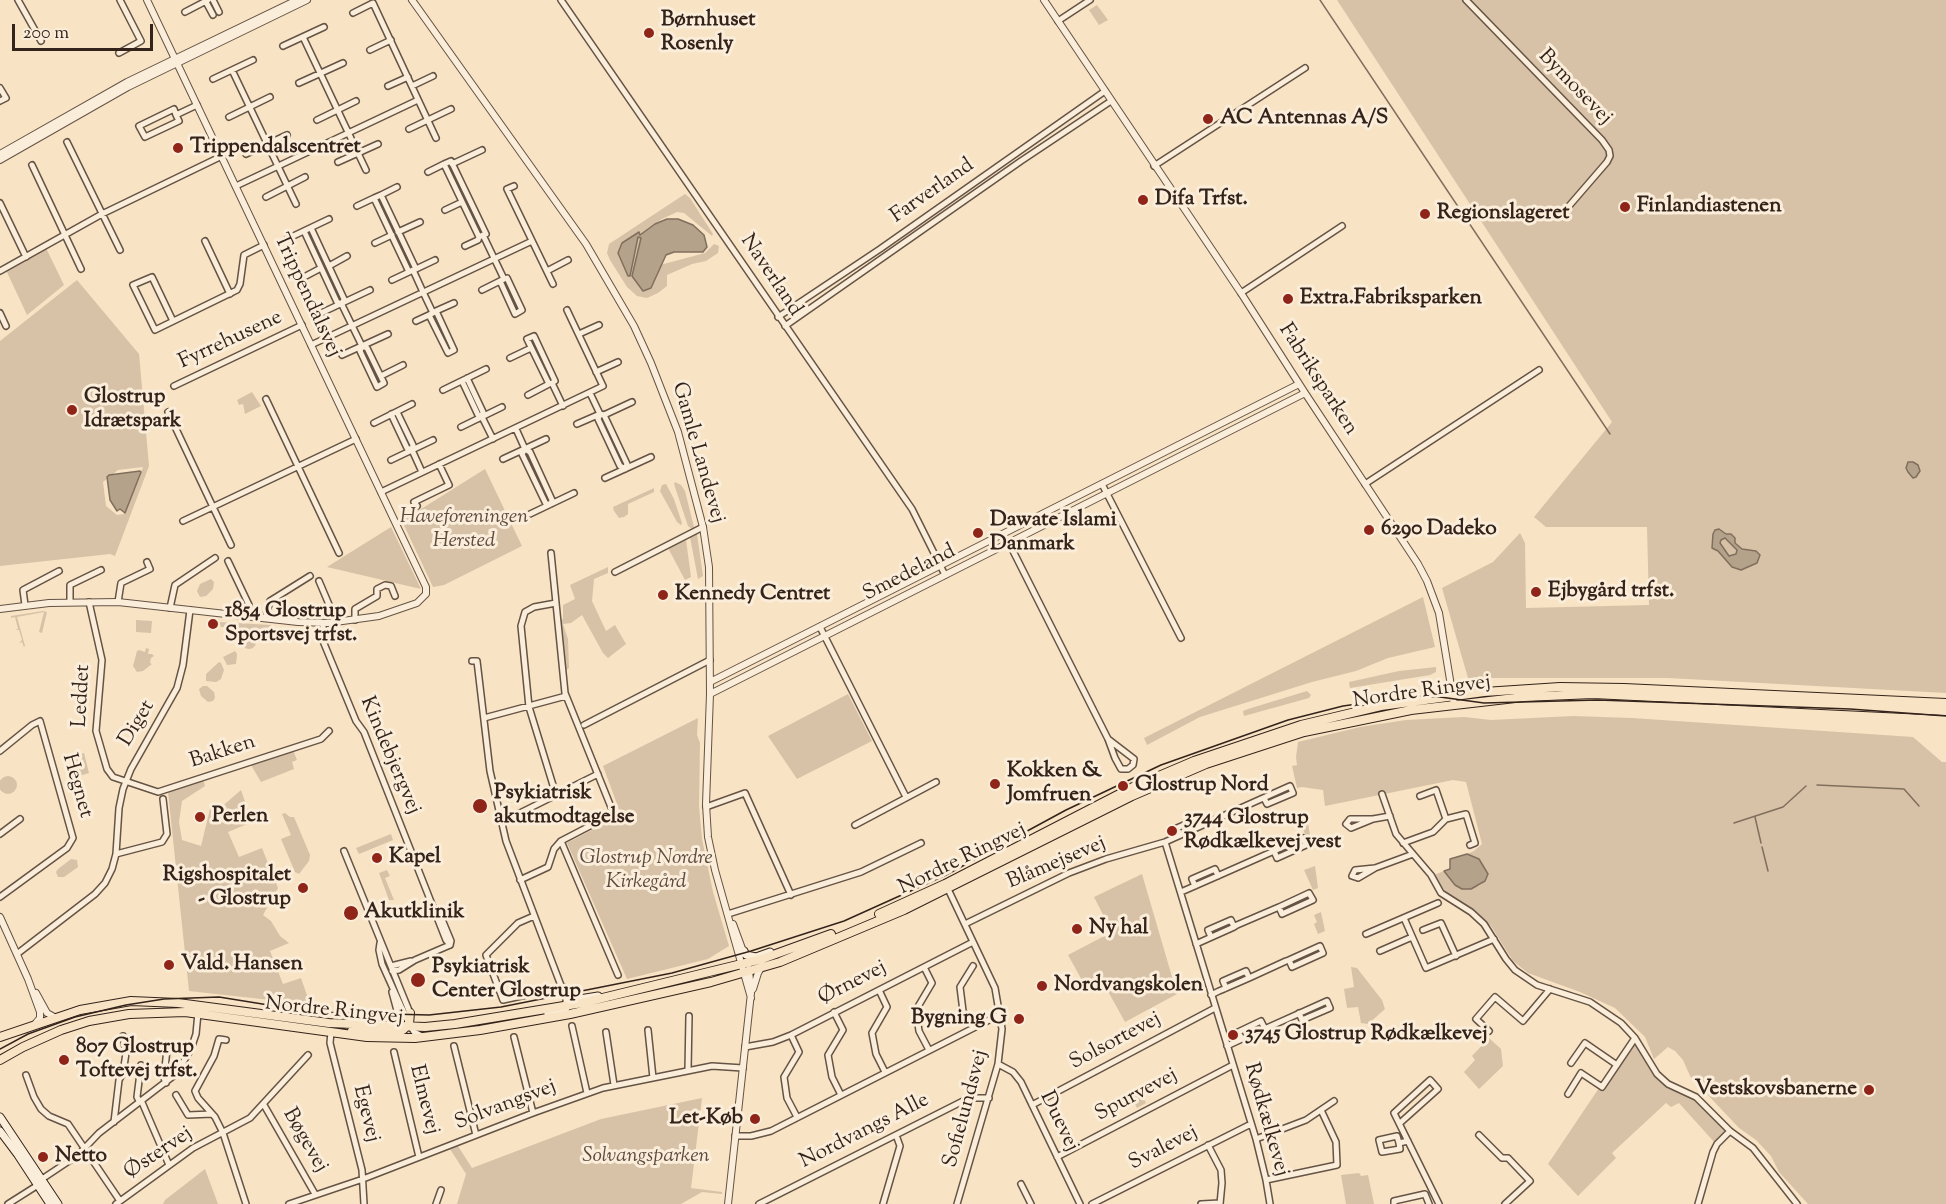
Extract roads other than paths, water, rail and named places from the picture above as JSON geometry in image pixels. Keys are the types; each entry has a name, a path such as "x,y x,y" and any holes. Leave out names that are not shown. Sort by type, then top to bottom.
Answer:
{"main road":[{"name":"Nordre Ringvej","path":"0,1037 56,1018 117,1002 150,1000 329,1023 442,1026 568,1002 582,1003 744,967 761,968 868,925 948,889 1132,796 1206,764 1333,725 1454,700 1560,687 1946,703"},
{"name":"Nordre Ringvej","path":"0,1060 52,1034 89,1021 141,1012 198,1015 379,1038 424,1037 570,1014 687,986 744,967 909,901 1133,787 1194,761 1330,717 1381,706 1454,700 1593,694 1946,711"},
{"path":"744,951 746,955 756,957 789,946 801,945"},
{"path":"529,1021 566,1010 568,1002"},
{"path":"410,1013 413,1020 419,1022 478,1020"},
{"path":"331,1032 403,1030 409,1025 410,1013"},
{"path":"0,1042 30,1026"},
{"path":"0,1117 15,1138 50,1204"},
{"path":"0,1123 15,1138"},
{"path":"0,1131 58,1204"}],"street":[{"path":"18,0 41,41"},
{"path":"119,53 141,41 120,0"},
{"name":"Trippendalsvej","path":"147,0 195,106 236,186 261,246 299,326 311,345 352,440 381,492 426,587 426,596 417,603 379,616 355,620"},
{"path":"185,12 207,0 213,15"},
{"path":"213,0 219,12"},
{"path":"0,154 92,101 297,0"},
{"path":"0,160 176,60 307,0"},
{"name":"Gamle Landevej","path":"412,0 586,244 634,326 678,432 703,527 709,567 710,694 706,807 712,858 744,967"},
{"name":"Naverland","path":"561,0 912,510 945,575"},
{"name":"Fabriksparken","path":"1044,0 1241,293 1418,564 1427,581 1443,630 1454,700"},
{"path":"1058,21 1090,0"},
{"name":"Bymosevej","path":"1466,0 1602,140 1609,150 1610,156 1607,162 1569,206"},
{"path":"353,13 373,3 436,138"},
{"path":"283,46 324,27"},
{"path":"303,37 366,170"},
{"path":"370,50 391,40"},
{"path":"213,79 253,60"},
{"path":"299,83 343,63"},
{"path":"1154,166 1305,68"},
{"path":"232,70 296,204"},
{"path":"412,86 433,76"},
{"path":"388,86 408,77"},
{"path":"0,88 6,98 0,101"},
{"name":"Farverland","path":"778,317 1105,92"},
{"path":"229,117 270,98"},
{"path":"236,186 418,100"},
{"path":"317,120 356,101"},
{"name":"Farverland","path":"785,326 1111,101"},
{"path":"179,114 195,106"},
{"path":"174,109 179,114 179,121 145,137 139,126 174,109"},
{"path":"409,129 451,109"},
{"path":"246,154 287,135"},
{"path":"1043,135 1048,143"},
{"path":"67,141 120,250"},
{"path":"338,162 378,144"},
{"path":"452,164 482,150"},
{"path":"0,271 102,214 220,157"},
{"path":"428,172 451,161 486,234 465,246"},
{"path":"444,164 494,259 502,280 515,314 522,310 507,278 502,280 482,290"},
{"path":"32,165 81,269"},
{"path":"266,196 305,177"},
{"path":"980,180 985,186"},
{"path":"514,186 507,189 553,284"},
{"path":"357,206 397,187"},
{"path":"966,189 971,196"},
{"path":"381,195 423,292 454,350 448,353 433,313"},
{"path":"374,198 413,270"},
{"path":"445,210 462,202"},
{"path":"0,203 26,257"},
{"path":"932,213 937,220"},
{"path":"287,240 329,219"},
{"path":"398,232 420,222"},
{"path":"1241,293 1342,226"},
{"path":"311,228 344,299 342,304"},
{"path":"304,231 337,302 342,304 362,346 360,351 377,387 384,383 368,348 362,346"},
{"path":"375,243 392,235"},
{"path":"205,241 230,294"},
{"path":"311,345 532,241"},
{"path":"173,321 152,277 133,285 154,330 173,321 230,294 238,288 243,257 261,246"},
{"path":"880,249 885,256"},
{"path":"329,266 347,256"},
{"path":"392,280 435,260"},
{"path":"547,271 568,260"},
{"path":"304,277 321,268"},
{"path":"321,314 370,290"},
{"path":"416,321 453,303"},
{"path":"381,492 603,386 567,310"},
{"path":"0,313 6,326"},
{"path":"579,334 599,325"},
{"name":"Fyrrehusene","path":"174,386 299,326"},
{"path":"342,356 388,334"},
{"path":"528,395 551,384 555,381 534,336 527,339 531,348 551,384 563,406"},
{"path":"510,358 531,348"},
{"path":"596,372 618,362"},
{"path":"381,376 403,365"},
{"path":"443,390 486,369"},
{"path":"1365,484 1539,370"},
{"path":"464,380 478,415 482,417 493,439"},
{"name":"Smedeland","path":"710,682 1299,384"},
{"path":"590,393 602,414"},
{"name":"Smedeland","path":"710,694 1305,393"},
{"path":"266,399 339,553"},
{"path":"577,424 632,402"},
{"path":"374,423 412,404"},
{"path":"461,427 502,407"},
{"path":"168,412 231,545"},
{"path":"394,413 413,445 412,450 422,472"},
{"path":"602,414 598,419 620,466 625,469"},
{"path":"516,429 525,449"},
{"path":"503,459 546,439"},
{"path":"183,521 352,440"},
{"path":"391,460 433,440"},
{"path":"525,449 522,454 546,504 551,504"},
{"path":"605,478 651,457"},
{"path":"417,506 414,501 449,485 439,464"},
{"path":"1102,484 1181,638"},
{"path":"530,514 574,493"},
{"path":"1019,526 1024,535"},
{"path":"615,572 703,527"},
{"path":"1009,543 1108,739 1120,769 1128,769 1133,765 1134,759 1108,739"},
{"path":"520,880 548,867 554,849 561,841 612,813 613,810 566,696 551,553"},
{"path":"170,608 175,585 216,558"},
{"path":"228,561 249,605 247,616"},
{"path":"118,602 121,583 150,569 147,562"},
{"path":"69,602 70,585 101,570"},
{"path":"25,605 23,590 59,571"},
{"path":"265,618 269,602 290,590 295,583 310,576"},
{"path":"320,581 333,614 334,623"},
{"path":"0,609 69,602 118,602 334,623 355,620 355,609 377,596 377,589 385,585 391,586 395,596"},
{"name":"Leddet","path":"89,602 102,660 96,721 97,738 110,774 125,782"},
{"path":"556,603 534,607 525,612 520,626 528,708 556,795"},
{"name":"Diget","path":"17,954 99,890 112,869 116,854 119,808 125,782 177,688 183,665 190,610"},
{"name":"Kindebjergvej","path":"323,623 323,641 356,721 364,732 450,945 393,968"},
{"path":"820,627 906,797"},
{"path":"584,725 710,660"},
{"path":"472,661 477,661 490,771 500,819 520,880 563,987 570,1014"},
{"path":"484,718 566,696"},
{"name":"Hegnet","path":"0,751 32,725 40,722 73,838 67,848 0,897"},
{"name":"Bakken","path":"125,782 158,792 321,739 329,730"},
{"path":"500,819 520,813 598,774"},
{"path":"855,825 936,782"},
{"path":"1165,842 1290,786 1293,793 1267,804 1264,798"},
{"path":"1420,796 1436,790 1446,819"},
{"path":"706,807 745,793 790,895"},
{"path":"1382,794 1396,834 1431,875 1447,898 1478,918 1506,959 1521,975 1537,984 1582,999 1621,1023 1635,1038 1653,1069 1662,1079 1696,1097 1730,1131 1759,1154 1797,1204"},
{"path":"116,854 162,842 167,834 163,800"},
{"path":"1403,843 1433,832 1446,819 1466,814 1475,843 1470,844"},
{"path":"1373,819 1390,816"},
{"path":"0,834 20,819"},
{"path":"1181,892 1302,838 1306,845 1277,858 1274,851"},
{"path":"561,841 618,975"},
{"name":"Rødkælkevej","path":"1165,842 1256,1139 1270,1204"},
{"name":"Blåmejsevej","path":"965,924 1069,873 1106,859 1165,842"},
{"path":"728,914 861,872 921,843"},
{"path":"344,851 410,1013"},
{"path":"1375,868 1413,854"},
{"name":"Sofielundsvej","path":"948,889 995,987 1001,1014 1002,1036 998,1064 989,1098 957,1204"},
{"path":"1196,944 1310,893 1312,900 1282,914 1279,907"},
{"path":"1366,934 1438,903"},
{"name":"Gamle Landevej","path":"728,914 744,951 744,967"},
{"path":"534,916 518,923 486,955 502,1000 563,987"},
{"path":"0,917 28,979 45,1010 50,1016 56,1018"},
{"path":"1404,918 1426,969 1494,939"},
{"path":"1423,930 1441,922 1455,956"},
{"path":"1380,951 1412,937"},
{"name":"Ørnevej","path":"745,1047 772,1042 791,1035 973,942"},
{"path":"380,943 380,955 399,1018 398,1023 394,1026"},
{"path":"1211,995 1320,946 1323,953 1292,967 1289,960"},
{"path":"973,966 960,987 963,1011 973,1028"},
{"path":"744,967 751,998"},
{"path":"924,967 932,983 916,1010 920,1031 929,1050"},
{"path":"385,971 393,968"},
{"path":"728,1204 751,998 761,968"},
{"path":"385,971 409,1025 417,1035 424,1037"},
{"path":"28,979 40,1015 39,1020 30,1026"},
{"path":"1489,1031 1476,1018 1495,997 1523,1021 1550,989"},
{"path":"879,990 887,1007 872,1033 876,1054 885,1072"},
{"name":"Rødkælkevej","path":"1227,1046 1299,1013 1327,1001 1330,1008 1302,1020 1299,1013"},
{"name":"Solsortevej","path":"1032,1105 1215,1008"},
{"path":"834,1012 843,1030 828,1055 832,1077 841,1095"},
{"path":"735,1136 763,1134 1001,1014"},
{"path":"8,1204 78,1155 99,1133 166,1083 180,1069 188,1056 194,1041 198,1015"},
{"path":"688,1070 689,1016"},
{"path":"572,1026 587,1093"},
{"path":"648,1030 653,1078"},
{"name":"Egevej","path":"331,1032 330,1043 363,1179 364,1204"},
{"path":"606,1032 614,1085"},
{"path":"791,1035 799,1053 784,1076 787,1098 797,1117"},
{"path":"114,1122 119,1080 123,1072 126,1053 123,1036"},
{"path":"514,1037 533,1113"},
{"path":"1568,1094 1581,1073 1602,1087 1635,1038"},
{"name":"Østervej","path":"223,1133 212,1114 198,1098 195,1089 208,1067 219,1039 226,1040"},
{"path":"1571,1063 1585,1043 1617,1065"},
{"path":"454,1047 476,1135"},
{"path":"166,1083 164,1078 167,1049"},
{"name":"Elmevej","path":"394,1052 419,1156"},
{"name":"Østervej","path":"118,1202 193,1148 250,1118 308,1054"},
{"name":"Duevej","path":"998,1064 1017,1077 1080,1204"},
{"path":"141,1065 137,1097 169,1165"},
{"name":"Spurvevej","path":"1056,1157 1233,1065"},
{"name":"Solvangsvej","path":"289,1204 363,1179 587,1093 614,1085 712,1066 743,1068"},
{"path":"26,1074 41,1109 49,1116 67,1122 118,1202"},
{"path":"1394,1204 1394,1202 1425,1194 1429,1202 1437,1201 1394,1113 1430,1080 1438,1089 1400,1124"},
{"name":"Østervej","path":"176,1095 188,1115 212,1114"},
{"name":"Nordvangs Alle","path":"759,1204 969,1098 989,1098"},
{"path":"1256,1139 1295,1125 1334,1101"},
{"name":"Bøgevej","path":"264,1105 315,1194"},
{"path":"1266,1180 1337,1165 1336,1142 1321,1110"},
{"name":"Svalevej","path":"1092,1204 1251,1125"},
{"path":"1698,1204 1713,1152 1717,1144 1730,1131"},
{"path":"223,1133 246,1204"},
{"path":"883,1204 900,1146 896,1135"},
{"path":"1479,1135 1502,1158 1508,1158 1530,1181 1505,1204"},
{"path":"1399,1143 1408,1141"},
{"path":"1201,1204 1220,1203 1222,1176 1209,1145"},
{"path":"1021,1184 1031,1204"},
{"path":"436,1204 441,1190"}],"waterway":[{"path":"1320,0 1610,434"},
{"path":"1817,785 1904,789 1919,806"},
{"path":"1734,823 1783,807 1806,786"},
{"path":"1755,817 1761,843"},
{"path":"1762,847 1768,871"}],"tram line":[{"path":"0,1049 28,1034 75,1017 164,999 219,997 312,1012 429,1015 501,1007 672,973 751,951 844,921 946,875 1066,810 1161,765 1288,720 1343,706 1415,696 1484,703 1598,700 1850,709 1946,716"}],"place":[{"name":"Børnhuset Rosenly","path":"649,33"},
{"name":"AC Antennas A/S","path":"1208,119"},
{"name":"Trippendalscentret","path":"178,148"},
{"name":"Difa Trfst.","path":"1143,200"},
{"name":"Finlandiastenen","path":"1625,207"},
{"name":"Regionslageret","path":"1425,214"},
{"name":"Extra.Fabriksparken","path":"1288,299"},
{"name":"Glostrup Idrætspark","path":"72,410"},
{"name":"6290 Dadeko","path":"1369,530"},
{"name":"Dawate Islami Danmark","path":"978,533"},
{"name":"Ejbygård trfst.","path":"1536,592"},
{"name":"Kennedy Centret","path":"663,595"},
{"name":"1854 Glostrup Sportsvej trfst.","path":"213,624"},
{"name":"Kokken & Jomfruen","path":"995,784"},
{"name":"Glostrup Nord","path":"1123,786"},
{"name":"Psykiatrisk akutmodtagelse","path":"480,806"},
{"name":"Perlen","path":"200,817"},
{"name":"3744 Glostrup Rødkælkevej vest","path":"1172,831"},
{"name":"Kapel","path":"377,858"},
{"name":"Rigshospitalet - Glostrup","path":"303,888"},
{"name":"Akutklinik","path":"351,913"},
{"name":"Ny hal","path":"1077,929"},
{"name":"Vald. Hansen","path":"169,965"},
{"name":"Psykiatrisk Center Glostrup","path":"418,980"},
{"name":"Nordvangskolen","path":"1042,986"},
{"name":"Bygning G","path":"1019,1019"},
{"name":"3745 Glostrup Rødkælkevej","path":"1233,1035"},
{"name":"807 Glostrup Toftevej trfst.","path":"64,1060"},
{"name":"Vestskovsbanerne","path":"1869,1090"},
{"name":"Let-Køb","path":"755,1119"},
{"name":"Netto","path":"43,1157"}],"park label":[{"name":"Haveforeningen Hersted","path":"464,530"},
{"name":"Glostrup Nordre Kirkegård","path":"646,871"},
{"name":"Solvangsparken","path":"646,1157"}]}
